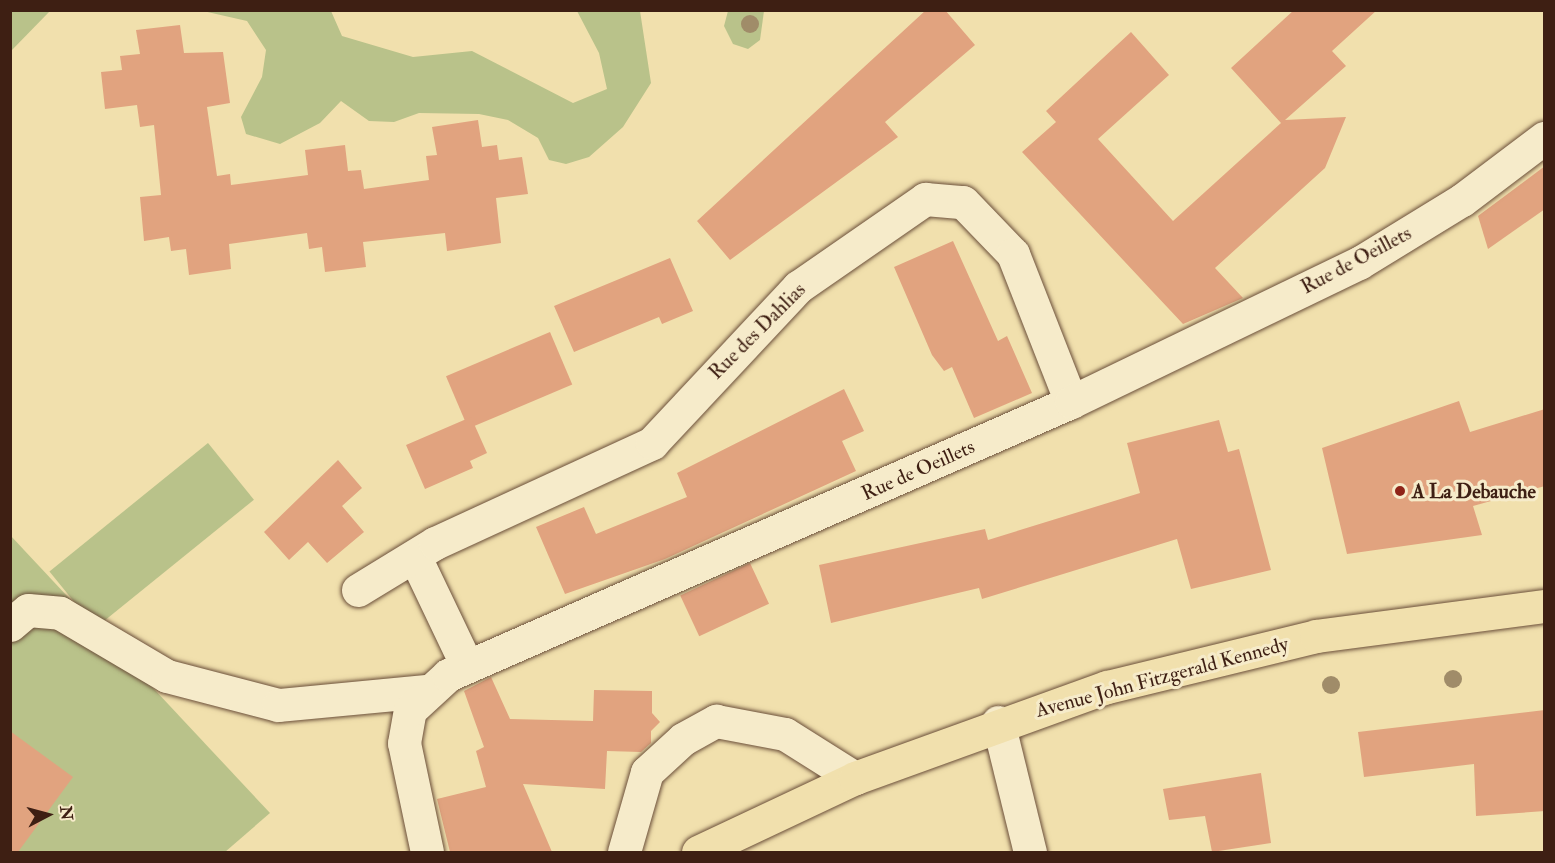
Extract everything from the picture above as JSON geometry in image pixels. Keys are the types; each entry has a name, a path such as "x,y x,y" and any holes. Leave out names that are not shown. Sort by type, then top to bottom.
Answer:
{"main road":[{"name":"Avenue John Fitzgerald Kennedy","path":"698,852 855,778 998,722 1107,687 1316,636 1545,606"}],"street":[{"name":"Rue de Oeillets","path":"427,852 404,743 410,710 425,691 467,666 1071,402 1359,263 1462,200 1545,138"},
{"name":"Rue des Dahlias","path":"358,590 435,543 652,443 798,287 926,199 963,202 1013,254 1071,402"},
{"path":"415,557 467,666"},
{"path":"10,625 28,610 60,613 167,676 279,705 425,691"},
{"path":"624,852 647,772 683,738 716,721 785,734 855,778"},
{"path":"998,722 1030,852"}],"green space":[{"path":"10,11 50,11 11,51"},
{"path":"203,11 331,11 342,36 413,57 472,51 573,103 607,89 599,53 577,11 640,11 651,83 623,127 589,157 566,164 549,160 538,138 508,120 479,114 419,113 394,122 369,121 341,101 320,123 280,144 246,134 241,117 262,77 266,50 247,21"},
{"path":"728,11 764,11 760,40 748,49 733,44 724,26"},
{"path":"208,443 254,500 95,628 49,571"},
{"path":"10,535 270,813 225,852 11,852"}],"building":[{"path":"926,10 945,10 975,45 885,122 898,137 730,260 697,221"},
{"path":"1294,10 1377,10 1332,51 1346,66 1285,120 1346,117 1325,168 1215,268 1243,298 1183,324 1022,152 1056,122 1046,111 1131,32 1169,75 1098,139 1173,221 1281,123 1231,68"},
{"path":"180,25 184,53 223,52 230,103 207,107 217,176 230,174 231,185 308,175 305,150 345,145 348,171 361,170 364,189 429,180 426,156 437,155 432,127 478,120 482,147 497,145 499,160 522,157 528,194 496,198 501,243 447,251 445,233 363,242 366,267 325,272 322,247 309,249 307,233 229,244 231,269 189,275 186,249 171,251 169,237 144,241 140,197 161,195 154,125 140,127 137,105 105,109 101,72 122,70 120,56 140,54 136,30"},
{"path":"1545,166 1545,209 1488,249 1478,216"},
{"path":"953,241 998,341 1007,336 1032,393 974,418 952,367 944,371 932,355 894,267"},
{"path":"670,258 693,311 662,324 659,317 574,352 554,306"},
{"path":"550,332 572,384 468,429 446,376"},
{"path":"844,389 864,431 842,441 856,471 665,559 565,594 536,527 584,507 596,534 687,497 677,473"},
{"name":"A La Debauche","path":"1459,401 1470,432 1545,409 1545,486 1473,506 1482,535 1347,554 1322,448"},
{"path":"471,417 487,453 470,461 473,468 425,489 406,445"},
{"path":"1219,420 1228,452 1239,449 1271,570 1191,589 1177,539 982,599 979,588 831,623 819,565 985,529 988,540 1140,493 1127,443"},
{"path":"338,460 362,488 342,506 364,532 327,563 308,542 289,560 264,532"},
{"path":"750,563 769,604 699,636 680,596"},
{"path":"491,677 510,719 593,721 594,690 652,691 652,713 660,722 651,731 651,743 641,752 607,751 605,789 523,784 552,852 450,852 437,799 486,787 476,751 484,747 464,691"},
{"path":"1545,710 1545,811 1476,816 1474,764 1364,777 1358,732"},
{"path":"10,731 73,777 18,852 10,852"},
{"path":"1261,773 1271,843 1212,852 1205,816 1169,820 1163,789"}],"place":[{"name":"A La Debauche","path":"1400,491"}]}
